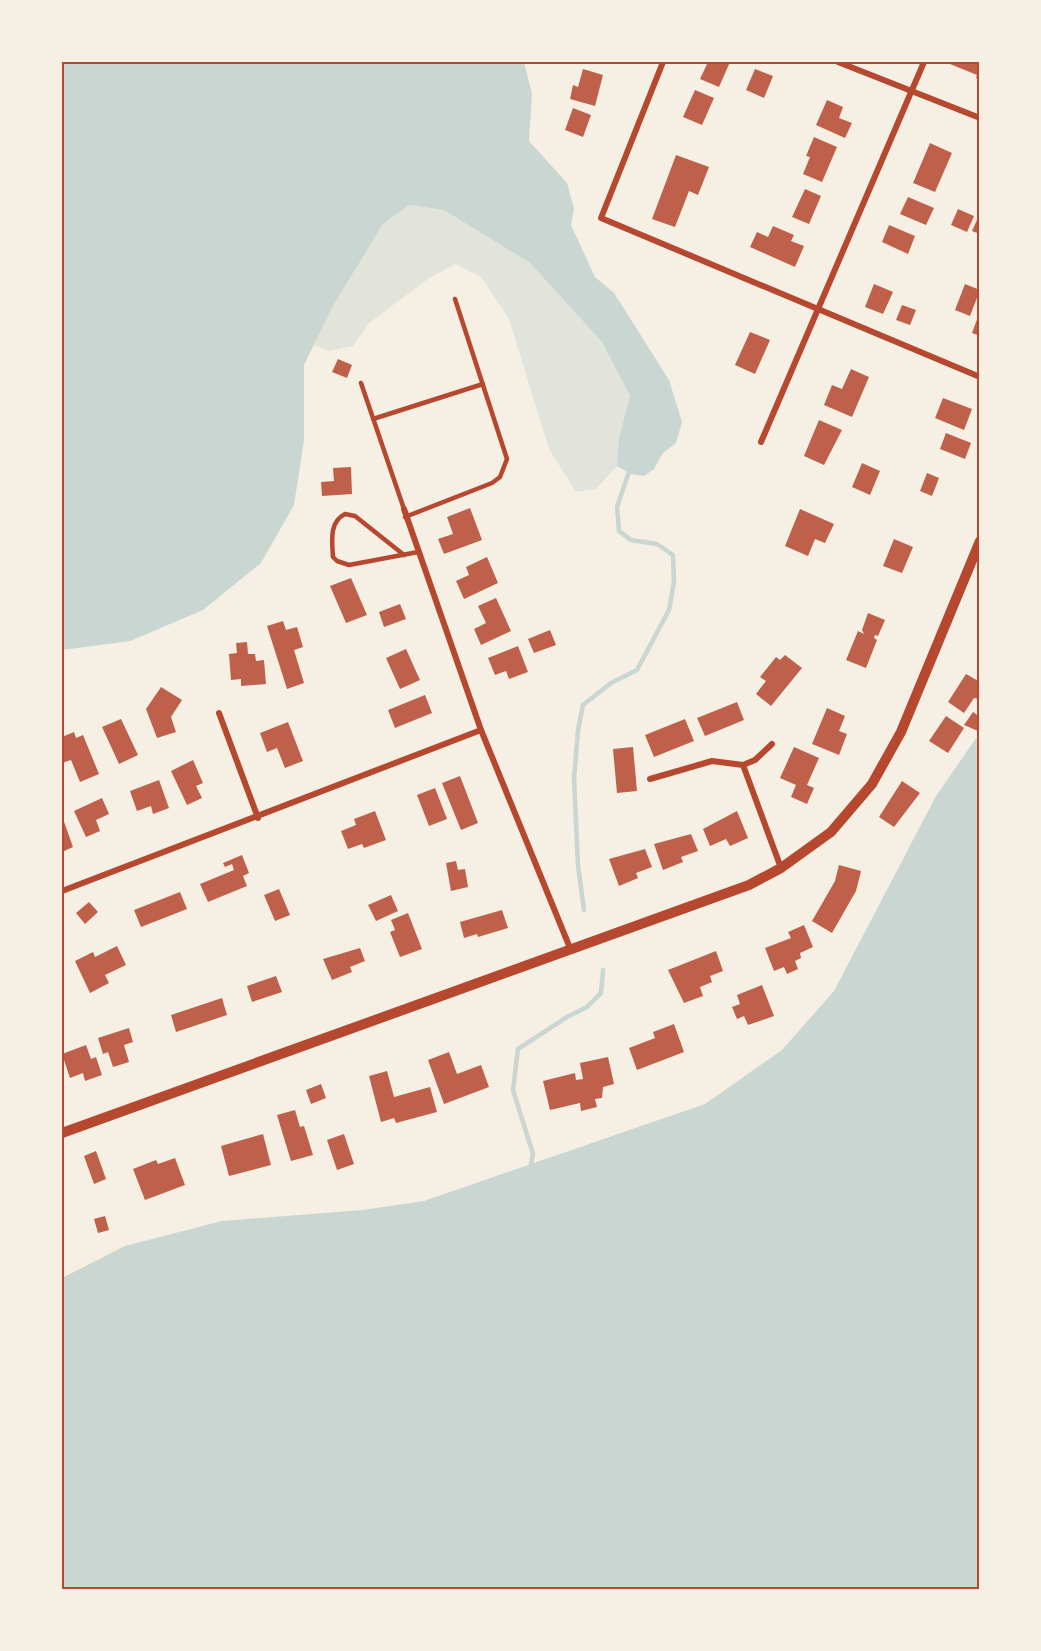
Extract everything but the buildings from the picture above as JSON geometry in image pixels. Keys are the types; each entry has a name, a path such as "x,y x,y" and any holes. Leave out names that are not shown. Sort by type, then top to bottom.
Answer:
{"street":[{"path":"663,62 601,218 980,377"},
{"path":"838,62 980,118"},
{"path":"761,442 924,62"},
{"path":"404,509 480,730 570,948"},
{"path":"62,1133 749,885 781,868 831,832 872,784 901,732 980,541"},
{"path":"219,713 258,818"},
{"path":"62,891 258,818 480,730"},
{"path":"650,779 712,761 743,765 755,760 772,744"},
{"path":"743,765 781,868"}],"lane":[{"path":"405,517 492,483 506,468 507,459 455,298"},
{"path":"361,383 404,509"},
{"path":"373,419 483,384"},
{"path":"404,555 355,516 345,514 334,523 331,539 333,557 342,564 404,555 418,552"}],"shaded area":[{"path":"62,62 524,62 532,94 529,141 567,183 574,209 571,225 595,277 614,293 669,380 682,422 676,443 663,453 654,469 644,476 631,474 617,466 619,438 630,396 602,342 530,263 444,210 409,205 383,224 333,306 304,365 304,440 294,505 261,563 203,610 130,641 62,650"},
{"path":"409,205 444,210 530,263 602,342 630,396 619,438 617,466 596,489 576,492 549,449 509,319 481,277 455,264 428,279 369,323 353,346 329,351 314,345 333,306 383,224"},
{"path":"979,734 979,1589 62,1589 62,1278 125,1246 222,1221 363,1210 424,1201 705,1104 782,1050 834,991 936,796"}],"waterway":[{"path":"584,910 578,866 574,779 578,730 583,705 611,683 637,670 669,610 674,582 673,555 657,544 631,540 619,531 617,507 630,469"},
{"path":"530,1170 533,1154 513,1090 518,1049 567,1017 587,1007 601,993 603,970"}]}
